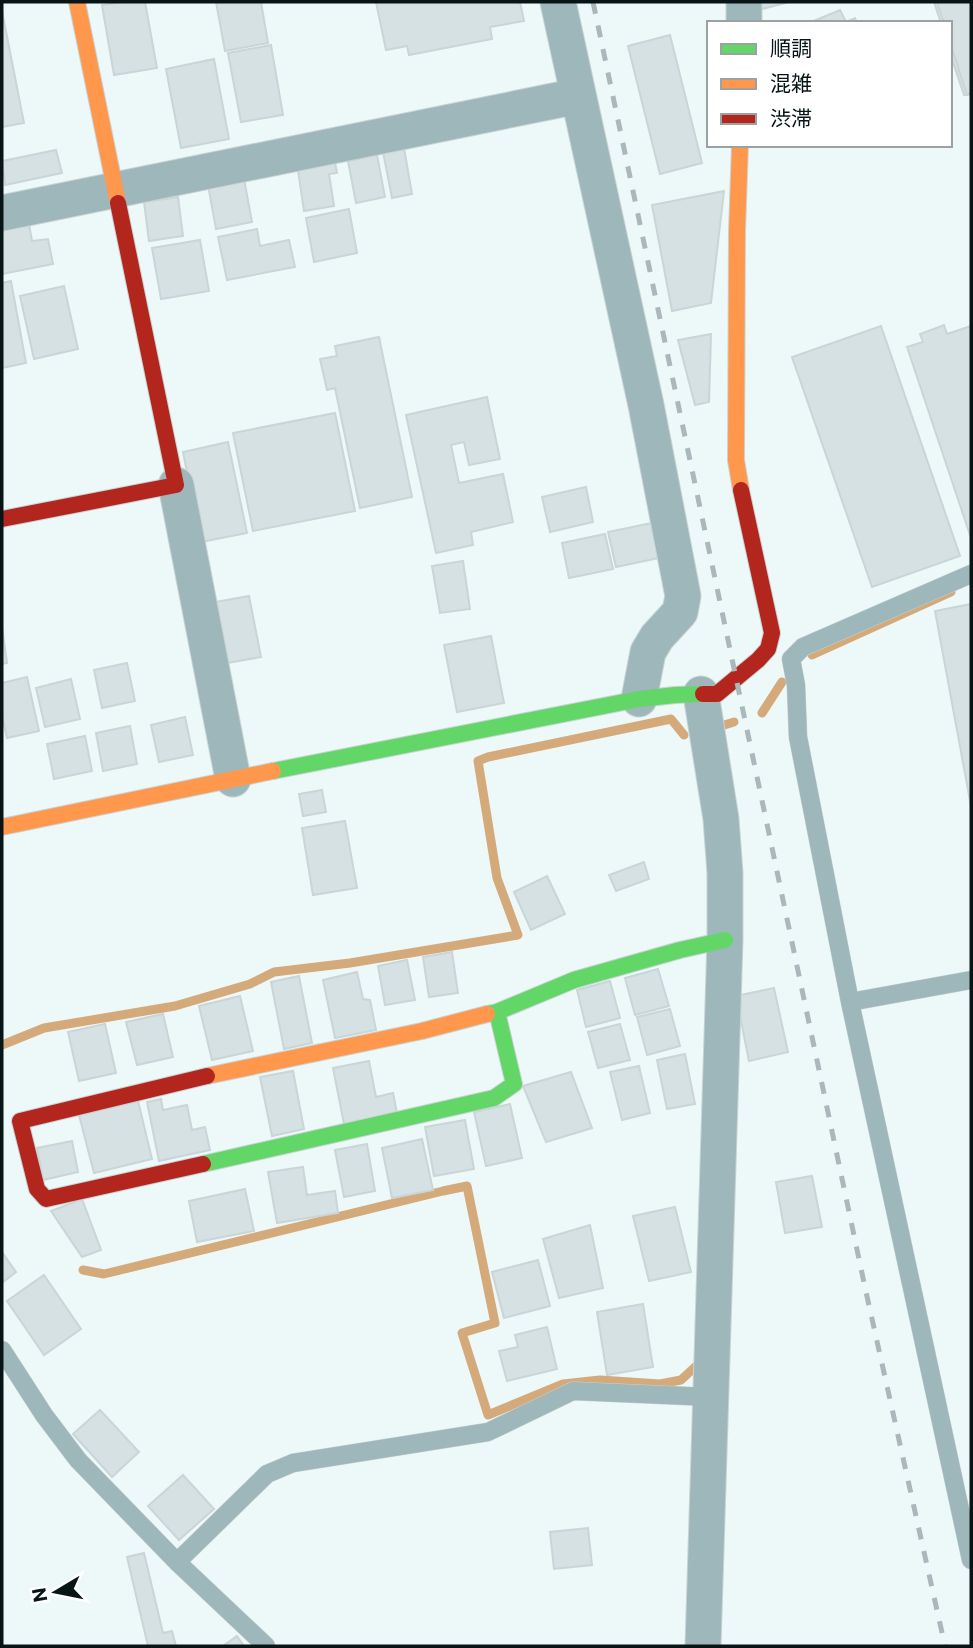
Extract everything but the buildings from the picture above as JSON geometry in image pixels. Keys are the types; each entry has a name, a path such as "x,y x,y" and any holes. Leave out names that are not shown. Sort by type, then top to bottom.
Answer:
{"street":[{"path":"77,2 233,779"},
{"path":"558,2 646,405 683,596 680,612 657,637 648,652 639,699"},
{"path":"744,2 744,21"},
{"path":"2,212 578,96"},
{"path":"2,827 639,699 717,694 758,660 768,649 772,633 736,460 740,147"},
{"path":"2,519 176,485"},
{"path":"701,694 721,819 725,873 703,1646"},
{"path":"497,1012 514,1084 494,1098 46,1199 37,1189 20,1122 192,1079 422,1031 497,1012 574,980 725,940"}],"lane":[{"path":"791,659 803,647 971,574"},
{"path":"768,649 791,659"},
{"path":"791,659 796,685 799,737 850,1002 971,1560"},
{"path":"850,1002 971,979"},
{"path":"2,1125 20,1122"},
{"path":"2,1350 7,1370 78,1460 177,1562 266,1646"},
{"path":"177,1562 267,1474 293,1463 488,1432 573,1391 710,1397"}],"waterway":[{"path":"812,655 951,592"},
{"path":"762,713 782,682"},
{"path":"2,1045 44,1028 175,1006 250,984 274,972 350,963 518,935 497,878 478,761 671,719 684,735"},
{"path":"721,726 734,722"},
{"path":"83,1270 104,1274 467,1186 495,1323 462,1333 488,1415 563,1384 600,1380 660,1384 681,1380 695,1367"}],"railway":[{"path":"593,2 866,1292 945,1646"}],"traffic: fast":[{"path":"273,771 639,699 703,694"},
{"path":"487,1014 574,980 725,940"},
{"path":"203,1164 494,1098 514,1084 497,1012"}],"traffic: slow":[{"path":"77,2 118,203"},
{"path":"740,147 736,460 741,490"},
{"path":"2,827 273,771"},
{"path":"207,1076 422,1031 487,1014"}],"traffic: jam":[{"path":"2,519 176,485 118,203"},
{"path":"703,694 717,694 758,660 768,649 772,633 741,490"},
{"path":"203,1164 46,1199 37,1189 20,1121 207,1076"}]}
